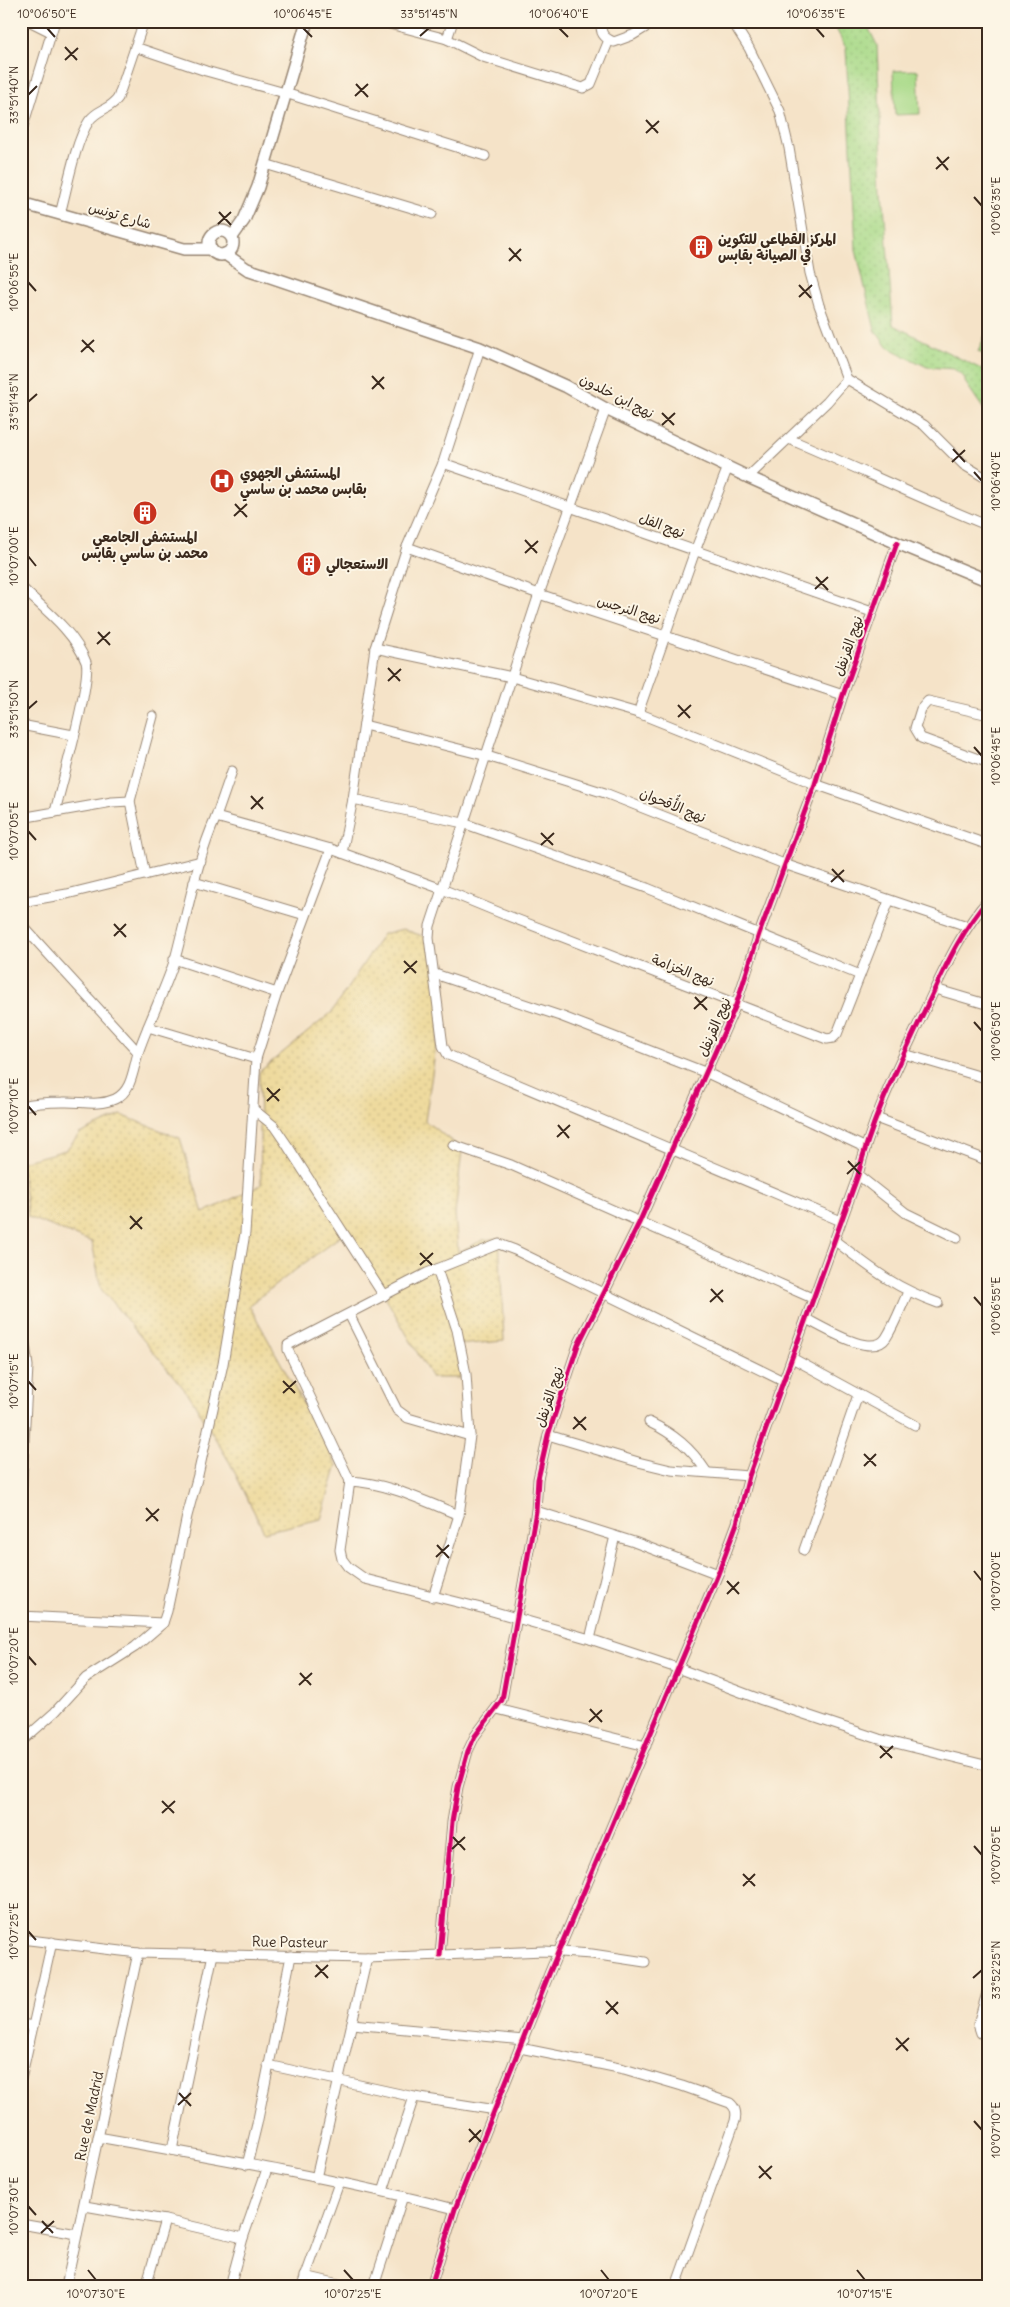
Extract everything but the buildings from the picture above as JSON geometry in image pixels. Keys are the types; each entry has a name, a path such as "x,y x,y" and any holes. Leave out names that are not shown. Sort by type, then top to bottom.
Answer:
{"street":[{"path":"29,21 52,32"},
{"path":"21,133 24,117 55,21"},
{"path":"60,214 81,138 88,122 100,110 113,105 121,89 144,21"},
{"path":"232,237 224,231 215,232 209,240 211,250 217,255 226,254 233,245 232,237 247,213 265,164 307,21"},
{"path":"378,21 399,24 447,39 483,57 583,88 591,84 609,40"},
{"path":"447,39 453,21"},
{"path":"602,21 600,28 603,35 614,42 622,40 656,21"},
{"path":"732,21 749,48 780,111 789,148 810,273 819,305 847,379 924,425 964,465 989,480"},
{"path":"135,47 206,71 285,93 485,156"},
{"path":"265,164 432,214"},
{"name":"شارع تونس","path":"21,203 184,249 211,250"},
{"name":"نهج ابن خلدون","path":"226,254 247,269 480,348 565,386 606,409 748,477 897,543 989,581"},
{"path":"342,854 353,799 375,648 407,547 443,463 480,348"},
{"path":"748,477 827,402 847,379"},
{"path":"606,409 539,594 430,926 429,938 443,1046 448,1055 840,1221"},
{"path":"789,439 848,463 918,497 989,526"},
{"name":"نهج الفل","path":"443,463 872,612"},
{"path":"638,713 695,551 728,467"},
{"name":"نهج القرنفل","path":"497,1709 504,1692 536,1511 538,1479 548,1435 578,1344 639,1223 736,1006 759,934 815,784 843,695 897,543"},
{"name":"نهج النرجس","path":"407,547 539,594 843,695"},
{"path":"21,587 67,631 79,648 86,664 86,681 55,812"},
{"path":"375,648 512,677 638,713 815,784 989,845"},
{"path":"989,715 928,701 921,709 915,726 917,734 921,738 989,763"},
{"path":"145,875 130,801 153,716"},
{"path":"21,725 73,736"},
{"name":"نهج الأُقحوان","path":"364,725 487,756 605,793 784,864 967,926"},
{"path":"21,1106 64,1101 93,1104 114,1100 126,1090 138,1052 161,999 174,959 200,861 232,770"},
{"path":"353,799 463,823 647,888 860,975"},
{"path":"21,818 130,801"},
{"name":"نهج الخزامة","path":"216,817 330,849 442,889 736,1006 831,1039 837,1034 890,901"},
{"path":"21,1742 55,1712 86,1678 135,1647 163,1623 168,1611 223,1364 245,1233 256,1059 277,993 330,849"},
{"path":"21,902 200,861"},
{"path":"194,882 305,915"},
{"path":"431,2286 455,2210 558,1952 680,1669 718,1574 736,1523 749,1476 858,1174 864,1147 904,1054 935,989 967,926 989,899"},
{"path":"21,924 138,1052"},
{"path":"174,959 277,993"},
{"path":"435,974 563,1017 706,1072 864,1147"},
{"path":"935,989 989,1005"},
{"path":"148,1027 256,1059"},
{"path":"904,1054 989,1079"},
{"path":"254,1110 274,1126 384,1296"},
{"path":"876,1118 989,1161"},
{"path":"453,1145 511,1165 812,1298"},
{"path":"858,1174 906,1213 957,1238"},
{"path":"834,1240 877,1274 908,1292 938,1303"},
{"path":"783,1381 515,1250 499,1244 437,1269 287,1346 350,1481 340,1550 342,1559 355,1573 365,1579 517,1617 680,1669 762,1700 879,1739 989,1766"},
{"path":"433,1597 459,1514 470,1436 466,1374 457,1330 437,1269"},
{"path":"806,1319 856,1342 872,1346 886,1339 908,1292"},
{"path":"349,1314 397,1410 408,1418 470,1436"},
{"path":"21,1316 28,1366 21,1499"},
{"path":"792,1358 915,1425"},
{"path":"804,1550 858,1394"},
{"path":"648,1422 678,1438 697,1457 706,1472"},
{"path":"548,1435 663,1468 684,1472 749,1476"},
{"path":"350,1481 363,1482 400,1492 459,1514"},
{"path":"536,1511 615,1536 718,1574"},
{"path":"590,1639 615,1536"},
{"path":"21,1616 163,1623"},
{"path":"440,1955 452,1822 458,1787 468,1751 480,1727 497,1709 646,1746"},
{"name":"Rue Pasteur","path":"21,1939 138,1953 367,1958 558,1952 645,1962"},
{"path":"21,2079 52,1942"},
{"name":"Rue de Madrid","path":"66,2286 138,1953"},
{"path":"172,2150 213,1954"},
{"path":"247,2165 258,2124 268,2065 291,1956"},
{"path":"316,2178 324,2136 339,2081 367,1958"},
{"path":"989,1986 978,2024 981,2033 989,2039"},
{"path":"21,2024 33,2026"},
{"path":"352,2024 522,2044 624,2069 682,2086 730,2103 736,2111 735,2121 676,2286"},
{"path":"268,2065 414,2097 496,2110"},
{"path":"383,2192 414,2097"},
{"path":"98,2137 316,2178 403,2196 455,2210"},
{"path":"230,2286 243,2238 267,2169"},
{"path":"302,2286 339,2183"},
{"path":"374,2286 403,2196"},
{"path":"84,2206 165,2220 243,2238"},
{"path":"146,2286 165,2220"},
{"path":"21,2224 77,2234"},
{"path":"305,2276 347,2286"}],"green space":[{"path":"832,21 865,21 877,45 883,190 893,325 983,370 989,369 989,417 965,382 965,378 954,369 927,367 887,347 875,330 856,250 846,48"},
{"path":"918,70 920,114 895,115 893,71"},
{"path":"989,326 989,356 978,352"}],"sand":[{"path":"403,929 428,938 440,956 445,986 425,1121 462,1149 455,1214 458,1252 483,1240 499,1238 504,1341 457,1345 460,1378 432,1378 347,1231 249,1305 337,1465 321,1519 264,1532 230,1463 190,1396 101,1289 92,1242 28,1217 21,1162 66,1150 79,1134 121,1115 180,1138 203,1213 261,1185 259,1072 331,1013 383,934"}],"cycle path":[{"path":"440,1955 452,1822 458,1787 468,1751 475,1736 502,1700 536,1511 538,1479 548,1435 578,1345 639,1223 736,1005 759,934 815,784 843,695 897,543"},
{"path":"431,2286 455,2209 549,1974 718,1574 737,1523 749,1476 885,1095 951,956 968,927 989,899"}],"place":[{"name":"المركز القطاعى للتكوين في الصيانة بقابس","path":"701,247"},
{"name":"المستشفى الجهوي بقابس محمد بن ساسي","path":"222,481"},
{"name":"المستشفى الجامعي محمد بن ساسي بقابس","path":"145,513"},
{"name":"الاستعجالي","path":"309,564"}]}
